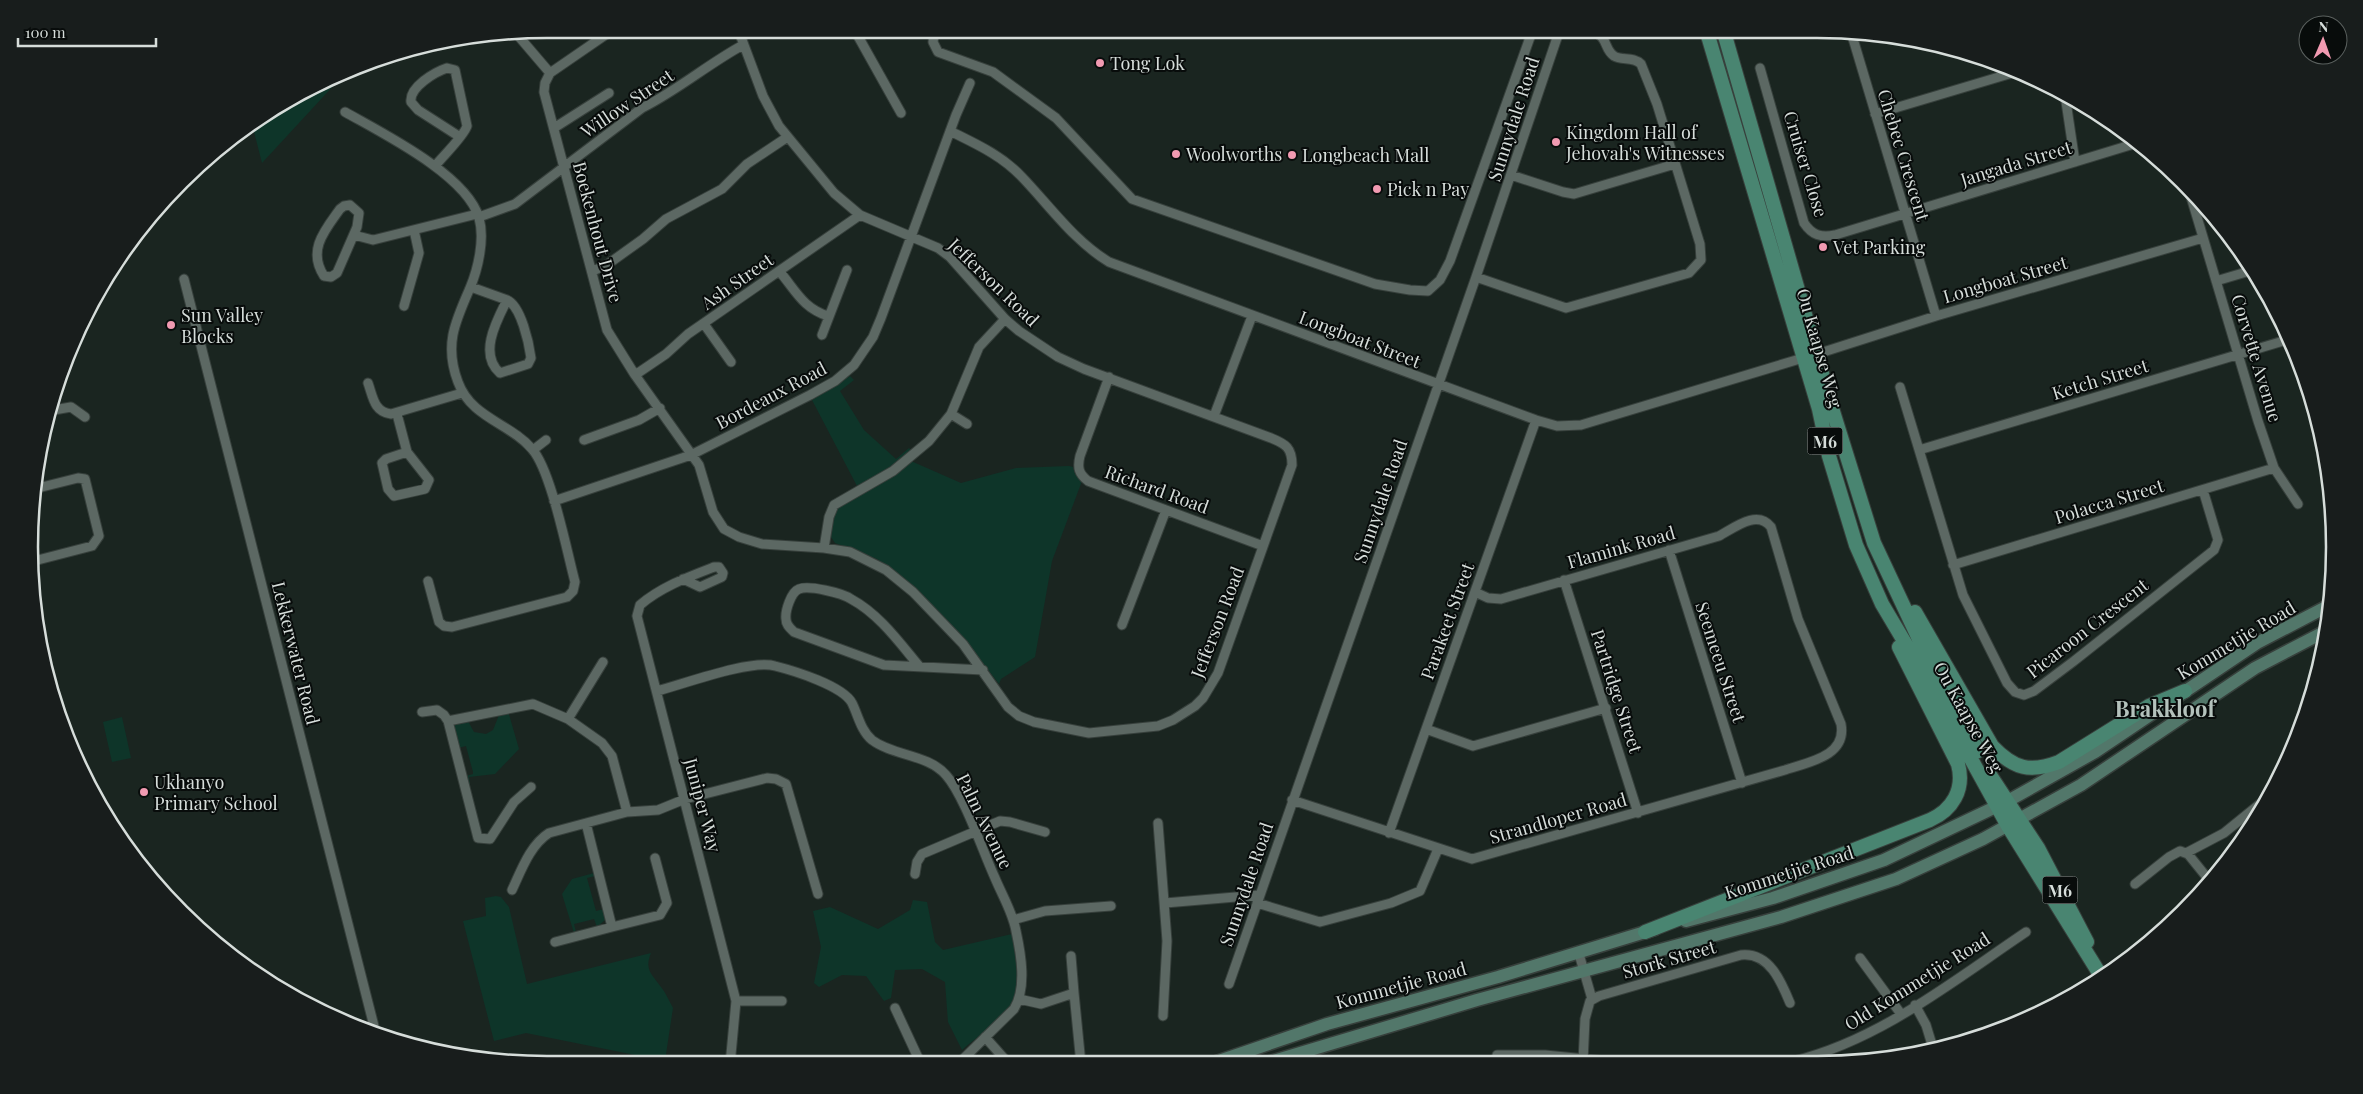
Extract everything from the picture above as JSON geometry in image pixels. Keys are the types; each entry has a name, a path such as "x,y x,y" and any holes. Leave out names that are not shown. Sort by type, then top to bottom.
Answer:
{"main road":[{"name":"Ou Kaapse Weg","path":"1709,38 1819,409 1830,461 1856,545 1882,604 2013,823"},
{"name":"Ou Kaapse Weg","path":"1726,38 1874,543 1889,578 2001,804"},
{"path":"1889,578 1910,604 1992,746 2010,763 2034,769 2059,762 2149,706 2185,691"},
{"path":"1645,932 1930,820 1947,811 1953,803 1960,778 1956,759 1906,662 1882,604"},
{"name":"Kommetjie Road","path":"1233,1056 1310,1029 1579,954 1645,932 1772,898 1884,860 2001,804 2095,752 2257,642 2321,609"},
{"name":"Kommetjie Road","path":"1291,1056 1584,970 1781,917 1896,879 2013,823 2081,785 2255,668 2318,635"},
{"name":"M6","path":"2013,823 2038,848 2085,936 2098,970"}],"street":[{"path":"521,39 550,74 601,38"},
{"path":"741,38 763,96 786,138 834,193 860,215 912,237"},
{"path":"859,38 901,113"},
{"path":"933,38 933,42 938,52 993,72 1056,118 1132,199 1364,282 1428,291 1434,287 1450,261 1530,38"},
{"name":"Sunnydale Road","path":"1229,984 1476,277 1557,38"},
{"path":"1476,277 1566,308 1689,273 1701,260 1701,249 1676,164 1657,104 1641,64 1638,60 1615,56 1604,38"},
{"name":"Chebec Crescent","path":"1853,39 1936,316"},
{"name":"Willow Street","path":"354,235 373,240 478,216 515,204 564,165 596,144 642,108 661,98 724,55 743,45"},
{"path":"435,166 464,134 467,122 454,70 447,68 416,89 412,94 411,102 418,110 460,137"},
{"name":"Cruiser Close","path":"1760,68 1804,223 1809,230 1826,237 1905,214"},
{"name":"Boekenhout Drive","path":"550,74 545,83 544,92 593,271 607,330 635,375 692,455"},
{"path":"1875,114 2007,75"},
{"name":"Bordeaux Road","path":"554,501 692,455 810,395 835,380 854,364 873,337 912,237 950,131 970,83"},
{"path":"554,128 609,93"},
{"path":"2066,103 2075,162"},
{"path":"345,112 435,166 464,193 478,216 479,261 471,287 455,319 452,338 452,362 462,393 485,416 520,438 533,450 538,458 554,501 575,582 569,596 449,627 441,624 437,618 428,581"},
{"name":"Longboat Street","path":"950,131 984,147 1010,166 1082,243 1109,262 1437,385 1557,426 1581,425 1803,358"},
{"path":"593,271 608,264 643,239 666,219 722,189 747,164 786,138"},
{"name":"Jangada Street","path":"1905,214 2129,145"},
{"path":"1511,175 1574,194 1676,164"},
{"name":"Corvette Avenue","path":"2193,205 2274,468 2298,504"},
{"path":"344,206 353,206 359,212 354,235 337,273 331,277 324,276 316,248 326,229 344,206"},
{"name":"Ash Street","path":"635,375 750,290 780,272 860,215"},
{"path":"404,306 419,253 414,230"},
{"name":"Jefferson Road","path":"692,455 699,465 716,519 729,532 762,544 824,548 858,555 893,575 963,644 983,670 1002,700 1014,712 1043,725 1094,733 1150,728 1174,720 1204,698 1218,673 1292,465 1292,453 1283,442 1058,357 1037,344 1005,319 950,257 938,248 912,237"},
{"name":"Longboat Street","path":"1817,354 1936,316 2203,238"},
{"path":"822,335 847,270"},
{"path":"780,272 804,303 815,312 828,316"},
{"path":"2216,281 2245,272"},
{"name":"Lekkerwater Road","path":"184,279 374,1026"},
{"path":"471,287 507,300 514,304 518,312 532,358 524,366 500,373 492,360 490,343 507,300"},
{"path":"1214,416 1252,316"},
{"path":"824,548 828,517 837,501 881,478 906,462 929,441 951,414 979,347 1005,319"},
{"path":"704,324 731,362"},
{"name":"Ketch Street","path":"1919,450 2282,341"},
{"name":"Richard Road","path":"1109,377 1080,456 1079,471 1088,481 1263,546"},
{"path":"368,383 378,409 385,413 397,414 462,393"},
{"name":"Picaroon Crescent","path":"1900,387 1953,565 1970,611 2007,683 2015,692 2028,693 2074,661 2214,550 2218,540 2203,490"},
{"path":"57,409 71,407 85,416"},
{"path":"584,440 639,420 660,408"},
{"path":"397,414 407,452 415,464 429,478 429,484 425,489 394,496 388,489 382,463 386,459 407,452"},
{"path":"951,414 966,424"},
{"name":"Parakeet Street","path":"1389,833 1536,420"},
{"path":"533,450 546,440"},
{"name":"Polacca Street","path":"1953,565 2274,468"},
{"path":"38,560 92,546 99,536 85,479 78,478 41,487"},
{"path":"1122,625 1166,510"},
{"name":"Flamink Road","path":"1475,592 1488,598 1501,599 1719,536 1754,519 1763,520 1771,527 1798,620 1841,724 1842,740 1834,751"},
{"name":"Seemeeu Street","path":"1669,550 1742,783"},
{"name":"Juniper Way","path":"683,580 654,595 638,610 638,620 736,1001 731,1056"},
{"name":"Partridge Street","path":"1564,580 1638,813"},
{"path":"919,666 888,630 851,598 831,592 804,588 792,594 786,619 787,626 794,632 884,665 983,670"},
{"path":"568,719 603,662"},
{"name":"Palm Avenue","path":"657,691 761,664 784,668 838,690 849,698 871,739 889,749 928,763 946,774 974,831 1017,932 1020,970 1019,999"},
{"path":"448,721 533,704 568,719 602,743 612,756 627,812"},
{"path":"1426,729 1474,746 1606,708"},
{"path":"422,712 437,710 444,714 448,721 478,838 490,839 514,802 531,787"},
{"name":"Strandloper Road","path":"1292,800 1466,858 1478,858 1786,770 1834,751"},
{"path":"512,890 530,855 542,838 550,832 627,812 658,810 685,799 762,778 776,778 786,784 818,894"},
{"path":"2186,853 2224,833 2252,810"},
{"path":"915,874 917,862 922,854 974,831 1006,821 1046,832"},
{"path":"586,823 612,927"},
{"path":"1158,824 1168,959 1163,1016"},
{"path":"1165,903 1258,899 1318,922 1391,903 1420,891 1438,849"},
{"path":"2135,884 2169,857 2180,851 2186,853 2205,875"},
{"path":"555,942 660,915 664,911 666,903 655,858"},
{"path":"1013,920 1046,911 1111,906"},
{"name":"Old Kommetjie Road","path":"1811,1056 1855,1040 1901,1014 2026,932"},
{"path":"1579,954 1592,999 1588,1004 1585,1019 1583,1056"},
{"name":"Stork Street","path":"1592,999 1741,955 1750,955 1760,958 1770,967 1790,1003"},
{"path":"1071,956 1080,1054"},
{"path":"1860,958 1901,1014"},
{"path":"966,1056 1014,1009 1019,999 1041,1004 1074,993"},
{"path":"736,1001 782,1001"},
{"path":"1915,1005 1926,1025 1931,1043"},
{"path":"895,1008 917,1056"},
{"path":"985,1037 1002,1056"},
{"path":"1497,1055 1514,1056"}],"green space":[{"path":"335,84 335,84 262,163 254,131 292,106"},
{"path":"850,376 854,380 840,391 864,430 896,459 909,448 912,451 883,472 857,486 812,400"},
{"path":"911,461 961,483 1016,468 1069,466 1073,467 1075,474 1082,481 1052,561 1035,657 1001,679 999,684 965,640 903,578 877,559 835,543 831,537 832,519 837,507"},
{"path":"508,711 519,749 495,774 469,777 470,784 467,785 466,776 473,774 473,772 466,746 458,748 453,729 455,724 468,721 474,732 486,734 493,730 499,715"},
{"path":"122,717 131,758 112,762 103,722"},
{"path":"594,873 595,876 587,878 596,911 604,909 605,920 597,927 594,919 574,924 576,932 574,933 562,894 572,879"},
{"path":"501,897 509,907 527,984 651,953 648,964 650,972 673,1008 666,1056 640,1056 526,1033 494,1041 463,921 486,916 485,898"},
{"path":"913,900 927,902 935,942 943,950 1012,934 1017,977 1017,989 1014,999 1009,1008 995,1023 962,1050 948,1022 945,982 922,969 895,970 891,998 884,1001 866,976 842,975 819,987 814,983 821,947 813,911 830,907 878,929 910,910"}],"place":[{"name":"Tong Lok","path":"1100,63"},
{"name":"Kingdom Hall of Jehovah's Witnesses","path":"1556,142"},
{"name":"Woolworths","path":"1176,154"},
{"name":"Longbeach Mall","path":"1292,155"},
{"name":"Pick n Pay","path":"1377,189"},
{"name":"Vet Parking","path":"1823,247"},
{"name":"Sun Valley Blocks","path":"171,325"},
{"name":"Ukhanyo Primary School","path":"144,792"}],"district":[{"name":"Brakkloof","path":"2165,708"}]}
